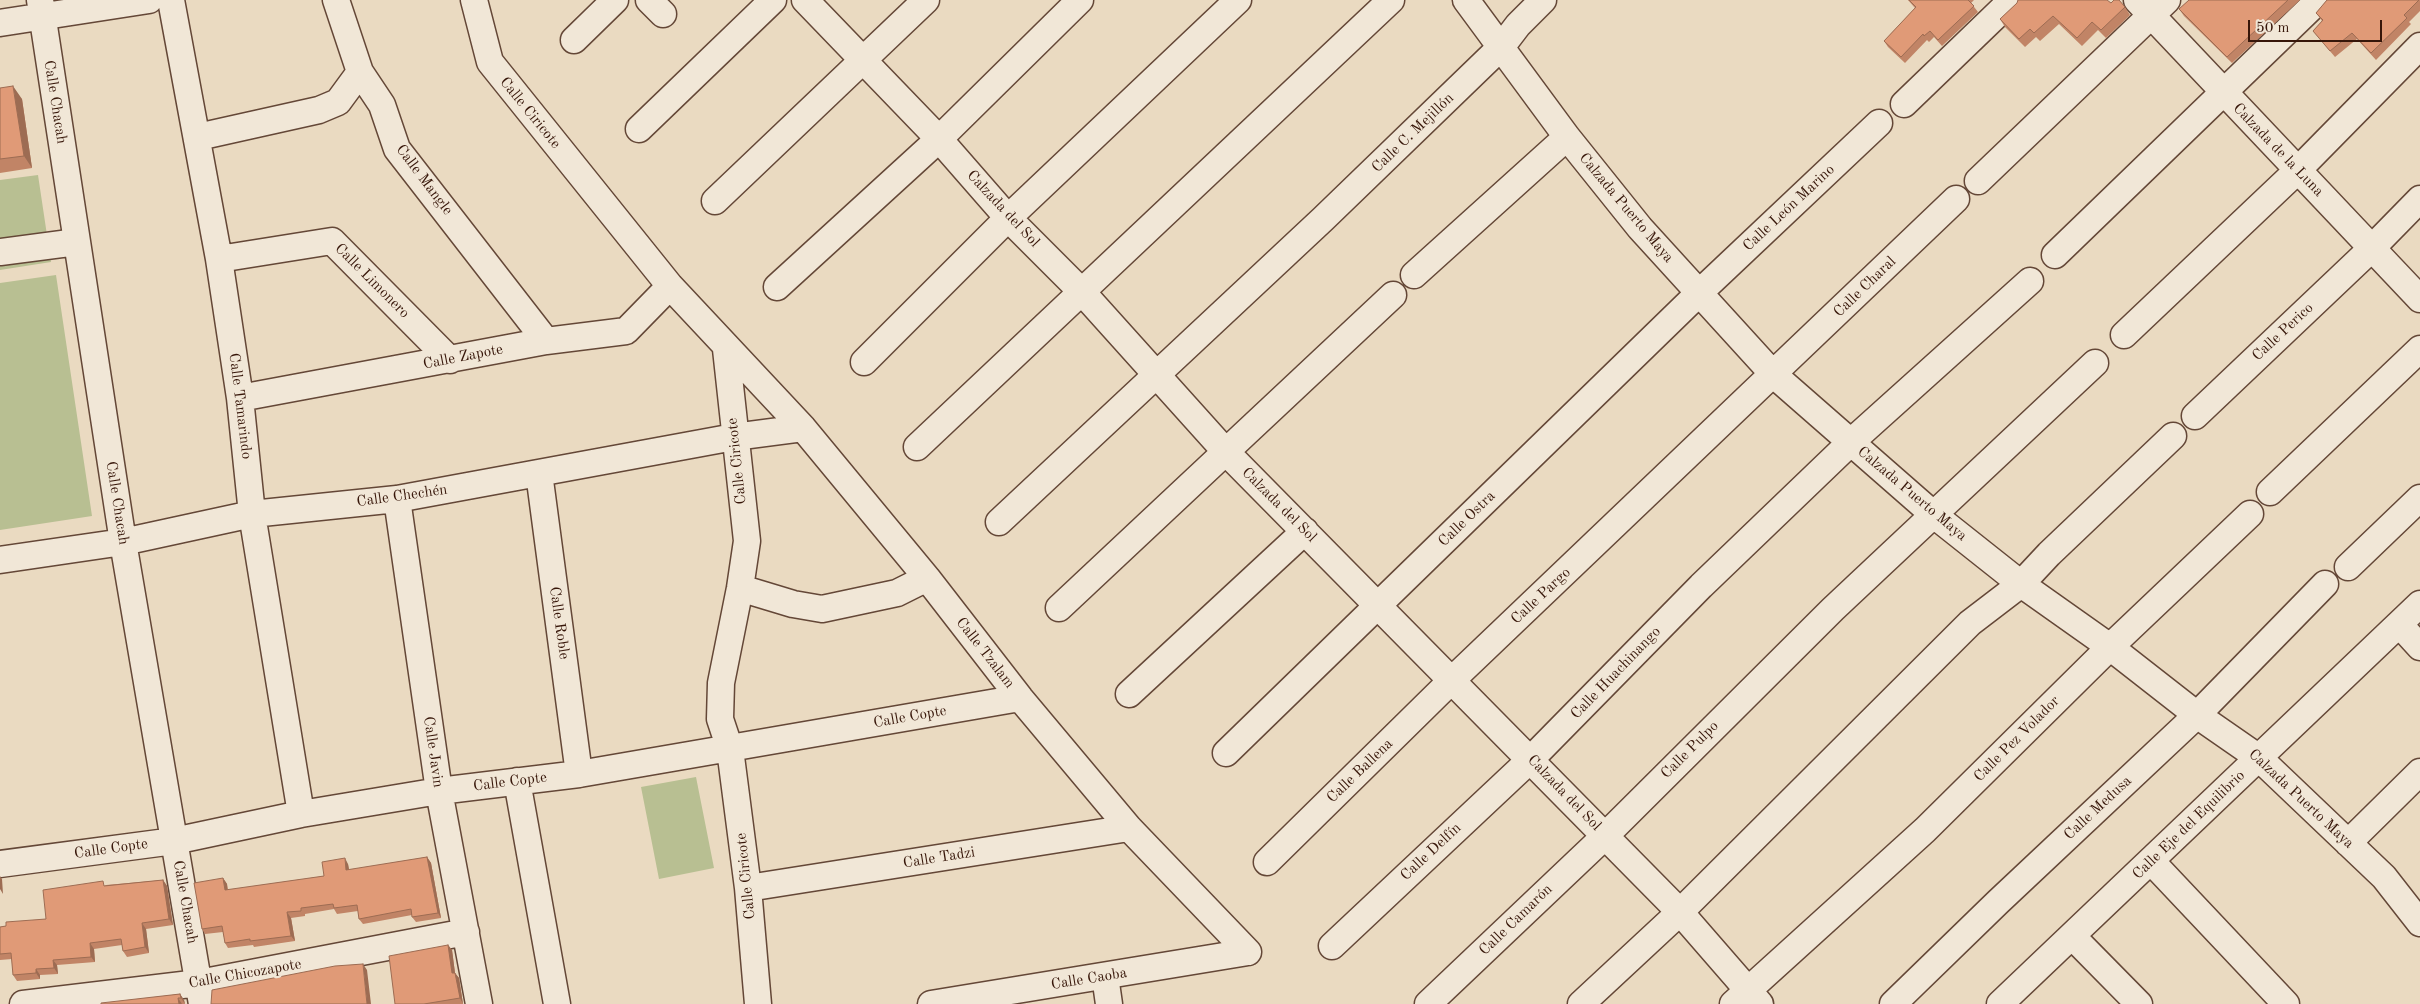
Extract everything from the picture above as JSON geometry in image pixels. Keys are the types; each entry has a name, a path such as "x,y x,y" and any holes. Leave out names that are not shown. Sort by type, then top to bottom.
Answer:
{"street":[{"path":"0,23 41,8 150,0"},
{"name":"Calle Tamarindo","path":"171,0 198,137 219,259 240,398 252,514 301,814"},
{"name":"Calle Mangle","path":"336,0 360,72 382,105 397,148 546,342"},
{"name":"Calle Ciricote","path":"474,0 490,62 670,286 726,349 746,541 740,588 721,683 720,719 730,749 748,888 758,1004"},
{"path":"574,40 615,0"},
{"path":"639,129 773,0"},
{"name":"Calzada del Sol","path":"805,0 939,139 1008,218 1083,293 1226,452 1680,912 1747,1000"},
{"path":"715,202 926,0"},
{"path":"778,287 939,139 1080,0"},
{"path":"864,362 1008,218 1238,0"},
{"path":"917,448 1391,0"},
{"name":"Calzada Puerto Maya","path":"1466,0 1502,46 1567,137 1640,228 1774,375 1934,515 2021,584 2110,647 2197,715 2259,758 2384,877 2420,921"},
{"name":"Calle C. Mejillón","path":"999,522 1323,219 1502,46 1518,25 1543,0"},
{"path":"1904,104 2012,0"},
{"path":"2056,255 2319,0"},
{"path":"1978,181 2152,5"},
{"name":"Calzada de la Luna","path":"2152,5 2224,94 2420,299"},
{"name":"Calle Chacah","path":"41,8 123,542 200,994"},
{"path":"2124,335 2298,170 2420,46"},
{"path":"198,137 319,110 338,102 360,72"},
{"name":"Calle León Marino","path":"1556,432 1699,293 1879,123"},
{"path":"1414,275 1567,137"},
{"name":"Calle Charal","path":"1630,513 1956,199"},
{"name":"Calle Perico","path":"2195,416 2420,200"},
{"name":"Calle Limonero","path":"219,259 332,240 450,360"},
{"path":"0,252 77,242"},
{"name":"Calle Huachinango","path":"1531,759 1701,586 1851,442 2030,280"},
{"name":"Calle Zapote","path":"240,398 546,342 626,330 670,286"},
{"path":"1059,608 1393,295"},
{"name":"Calle Tzalam","path":"726,349 803,428 927,578 1020,698 1129,828 1248,952"},
{"path":"2270,492 2420,349"},
{"name":"Calle Pulpo","path":"1604,836 1776,665 2095,363"},
{"name":"Calle Chechén","path":"0,560 123,542 252,514 397,499 734,437 803,428"},
{"name":"Calle Ostra","path":"1226,753 1556,432"},
{"path":"1581,1004 1680,912 1970,623 2021,584 2173,436"},
{"name":"Calle Roble","path":"539,473 580,774"},
{"path":"2348,567 2420,498"},
{"name":"Calle Javin","path":"397,499 439,791 479,1004"},
{"name":"Calle Pargo","path":"1453,680 1630,513"},
{"name":"Calle Pez Volador","path":"1747,1000 1925,830 2110,647 2250,514"},
{"path":"1129,694 1305,531"},
{"path":"740,588 792,604 822,609 897,593 927,578"},
{"name":"Calle Medusa","path":"1893,1004 1998,902 2197,715 2325,584"},
{"name":"Calle Eje del Equilibrio","path":"2000,1004 2420,604"},
{"path":"2399,624 2420,646"},
{"name":"Calle Ballena","path":"1267,862 1453,680"},
{"name":"Calle Copte","path":"0,864 174,840 301,814 439,791 580,774 1020,698"},
{"name":"Calle Delfín","path":"1332,946 1531,759"},
{"path":"2348,843 2420,772"},
{"path":"517,781 557,1004"},
{"name":"Calle Tadzi","path":"748,888 1129,828"},
{"name":"Calle Camarón","path":"1428,1004 1604,836"},
{"path":"2151,861 2286,1004"},
{"name":"Calle Chicozapote","path":"23,1004 200,994 466,932"},
{"path":"2072,936 2139,1004"},
{"name":"Calle Caoba","path":"931,1004 1248,952"},
{"path":"1105,976 1109,1004"}],"green space":[{"path":"38,175 51,262 0,270 0,180"},
{"path":"56,275 92,516 0,530 0,283"},
{"path":"696,777 714,868 659,879 641,787"}],"building":[{"path":"1909,0 1968,0 1974,6 1938,40 1930,31 1924,36 1923,34 1901,57 1884,41 1916,7"},
{"path":"2018,0 2107,0 2111,3 2114,0 2119,0 2125,7 2101,30 2092,22 2077,38 2053,16 2034,33 2030,29 2019,39 2000,19"},
{"path":"2189,0 2288,0 2227,57 2179,9"},
{"path":"2327,0 2419,0 2404,15 2407,18 2371,53 2352,33 2330,51 2313,31 2323,20 2316,13"},
{"path":"13,86 24,156 0,159 0,88"},
{"path":"427,857 438,913 412,917 411,909 359,919 357,905 334,908 333,904 301,908 301,911 287,912 291,936 225,943 222,926 202,929 194,883 223,878 225,890 324,876 322,862 345,858 346,870"},
{"path":"163,880 169,919 142,923 145,947 123,951 121,939 90,943 91,957 53,960 54,968 36,969 36,973 13,975 11,953 0,954 0,927 6,926 6,922 46,919 43,890 103,881 104,886"},
{"path":"448,945 452,973 455,973 460,998 424,1004 395,1004 389,956"},
{"path":"363,964 367,1004 211,1004 212,990 335,966"},
{"path":"180,994 181,998 178,998 179,1004 101,1004 101,1003"}]}
